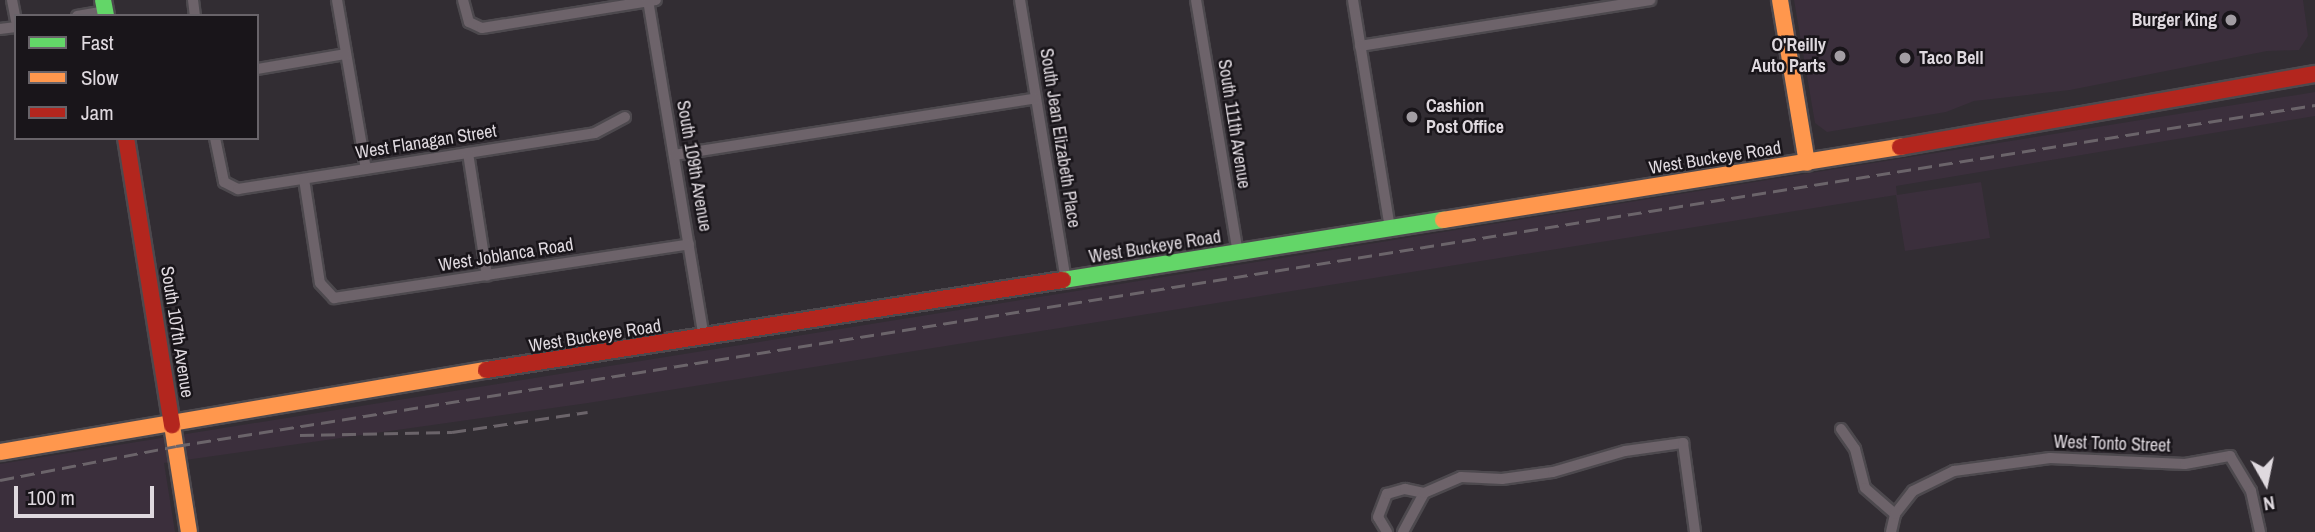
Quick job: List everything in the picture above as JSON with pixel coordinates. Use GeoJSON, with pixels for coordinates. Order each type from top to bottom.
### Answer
{"type":"FeatureCollection","features":[{"type":"Feature","properties":{"kind":"main road"},"geometry":{"type":"LineString","coordinates":[[1780,0],[1807,163]]}},
{"type":"Feature","properties":{"kind":"main road","name":"West Buckeye Road"},"geometry":{"type":"LineString","coordinates":[[0,452],[171,421],[1807,163],[2315,74]]}},
{"type":"Feature","properties":{"kind":"main road","name":"South 107th Avenue"},"geometry":{"type":"LineString","coordinates":[[126,140],[190,532]]}},
{"type":"Feature","properties":{"kind":"street"},"geometry":{"type":"LineString","coordinates":[[337,0],[366,169]]}},
{"type":"Feature","properties":{"kind":"street"},"geometry":{"type":"LineString","coordinates":[[463,0],[472,25],[487,27],[651,0]]}},
{"type":"Feature","properties":{"kind":"street","name":"South 109th Avenue"},"geometry":{"type":"LineString","coordinates":[[651,0],[704,338]]}},
{"type":"Feature","properties":{"kind":"street","name":"South Jean Elizabeth Place"},"geometry":{"type":"LineString","coordinates":[[1020,0],[1066,281]]}},
{"type":"Feature","properties":{"kind":"street","name":"South 111th Avenue"},"geometry":{"type":"LineString","coordinates":[[1196,0],[1238,253]]}},
{"type":"Feature","properties":{"kind":"street"},"geometry":{"type":"LineString","coordinates":[[1353,0],[1390,229]]}},
{"type":"Feature","properties":{"kind":"street"},"geometry":{"type":"LineString","coordinates":[[1360,46],[1650,0]]}},
{"type":"Feature","properties":{"kind":"street"},"geometry":{"type":"LineString","coordinates":[[85,14],[105,9]]}},
{"type":"Feature","properties":{"kind":"street"},"geometry":{"type":"LineString","coordinates":[[259,69],[346,54]]}},
{"type":"Feature","properties":{"kind":"street"},"geometry":{"type":"LineString","coordinates":[[674,155],[1036,98]]}},
{"type":"Feature","properties":{"kind":"street","name":"West Flanagan Street"},"geometry":{"type":"LineString","coordinates":[[216,140],[228,186],[244,189],[595,133],[625,117]]}},
{"type":"Feature","properties":{"kind":"street"},"geometry":{"type":"LineString","coordinates":[[468,153],[487,276]]}},
{"type":"Feature","properties":{"kind":"street","name":"West Joblanca Road"},"geometry":{"type":"LineString","coordinates":[[304,179],[320,283],[329,296],[345,299],[689,244]]}},
{"type":"Feature","properties":{"kind":"street"},"geometry":{"type":"LineString","coordinates":[[1841,429],[1855,449],[1865,488],[1895,514],[1891,532]]}},
{"type":"Feature","properties":{"kind":"street"},"geometry":{"type":"LineString","coordinates":[[1403,532],[1409,514],[1424,494],[1461,477],[1553,472],[1625,452],[1684,443],[1695,532]]}},
{"type":"Feature","properties":{"kind":"street","name":"West Tonto Street"},"geometry":{"type":"LineString","coordinates":[[1895,514],[1913,491],[1939,475],[2021,461],[2075,457],[2185,464],[2230,456],[2251,491],[2260,532]]}},
{"type":"Feature","properties":{"kind":"street"},"geometry":{"type":"LineString","coordinates":[[1387,532],[1378,517],[1382,501],[1397,489],[1424,494]]}},
{"type":"Feature","properties":{"kind":"shaded area"},"geometry":{"type":"Polygon","coordinates":[[[1794,0],[2303,0],[2308,36],[2299,50],[2267,51],[2070,90],[1974,101],[1946,112],[1827,132],[1815,123],[1794,0]]]}},
{"type":"Feature","properties":{"kind":"shaded area"},"geometry":{"type":"Polygon","coordinates":[[[2315,92],[2315,116],[1896,186],[1897,195],[1981,182],[1990,238],[1905,251],[1896,195],[588,403],[164,463],[175,532],[0,532],[0,464],[2315,92]]]}},
{"type":"Feature","properties":{"kind":"railway"},"geometry":{"type":"LineString","coordinates":[[0,480],[176,446],[2315,105]]}},
{"type":"Feature","properties":{"kind":"railway"},"geometry":{"type":"LineString","coordinates":[[300,435],[452,432],[588,412]]}},
{"type":"Feature","properties":{"kind":"traffic: fast"},"geometry":{"type":"LineString","coordinates":[[103,0],[106,14]]}},
{"type":"Feature","properties":{"kind":"traffic: fast"},"geometry":{"type":"LineString","coordinates":[[1063,280],[1443,220]]}},
{"type":"Feature","properties":{"kind":"traffic: slow"},"geometry":{"type":"LineString","coordinates":[[1780,0],[1807,163]]}},
{"type":"Feature","properties":{"kind":"traffic: slow"},"geometry":{"type":"LineString","coordinates":[[1443,220],[1900,147]]}},
{"type":"Feature","properties":{"kind":"traffic: slow"},"geometry":{"type":"LineString","coordinates":[[0,452],[486,370]]}},
{"type":"Feature","properties":{"kind":"traffic: slow"},"geometry":{"type":"LineString","coordinates":[[172,425],[189,532]]}},
{"type":"Feature","properties":{"kind":"traffic: jam"},"geometry":{"type":"LineString","coordinates":[[1900,147],[2315,74]]}},
{"type":"Feature","properties":{"kind":"traffic: jam"},"geometry":{"type":"LineString","coordinates":[[126,140],[172,425]]}},
{"type":"Feature","properties":{"kind":"traffic: jam"},"geometry":{"type":"LineString","coordinates":[[486,370],[1063,280]]}},
{"type":"Feature","properties":{"kind":"place","name":"Burger King"},"geometry":{"type":"Point","coordinates":[2231,20]}},
{"type":"Feature","properties":{"kind":"place","name":"O'Reilly Auto Parts"},"geometry":{"type":"Point","coordinates":[1840,56]}},
{"type":"Feature","properties":{"kind":"place","name":"Taco Bell"},"geometry":{"type":"Point","coordinates":[1905,58]}},
{"type":"Feature","properties":{"kind":"place","name":"Cashion Post Office"},"geometry":{"type":"Point","coordinates":[1412,117]}}]}
